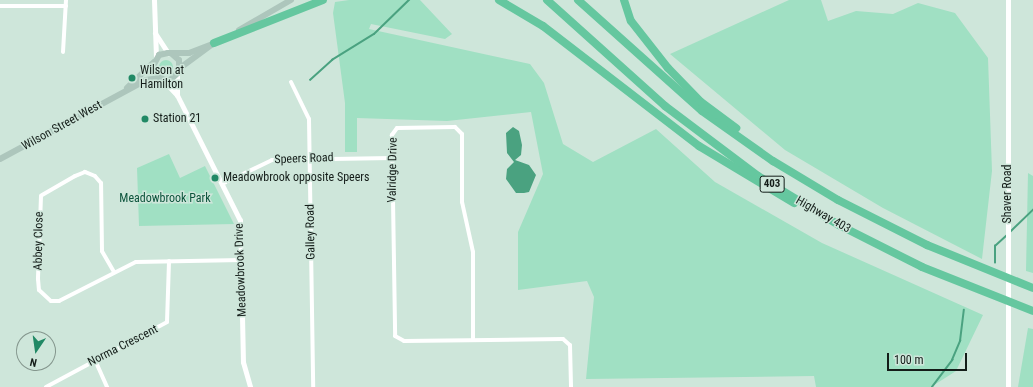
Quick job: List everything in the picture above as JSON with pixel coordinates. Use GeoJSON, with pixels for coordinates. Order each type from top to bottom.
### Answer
{"type":"FeatureCollection","features":[{"type":"Feature","properties":{"kind":"highway"},"geometry":{"type":"LineString","coordinates":[[214,43],[322,0]]}},
{"type":"Feature","properties":{"kind":"highway"},"geometry":{"type":"LineString","coordinates":[[499,0],[543,26],[698,146],[776,194],[839,225]]}},
{"type":"Feature","properties":{"kind":"highway","name":"Highway 403"},"geometry":{"type":"LineString","coordinates":[[547,0],[712,142],[839,225],[922,267],[1033,310]]}},
{"type":"Feature","properties":{"kind":"highway","name":"Highway 403"},"geometry":{"type":"LineString","coordinates":[[578,0],[702,111],[773,161],[838,200],[927,245],[1033,288]]}},
{"type":"Feature","properties":{"kind":"highway"},"geometry":{"type":"LineString","coordinates":[[624,0],[631,21],[644,41],[702,102],[838,200]]}},
{"type":"Feature","properties":{"kind":"main road"},"geometry":{"type":"LineString","coordinates":[[161,78],[154,71],[155,60],[170,54],[189,54],[214,43],[291,0]]}},
{"type":"Feature","properties":{"kind":"main road"},"geometry":{"type":"LineString","coordinates":[[170,54],[179,72],[214,43]]}},
{"type":"Feature","properties":{"kind":"main road","name":"Wilson Street West"},"geometry":{"type":"LineString","coordinates":[[123,92],[155,60]]}},
{"type":"Feature","properties":{"kind":"main road","name":"Wilson Street West"},"geometry":{"type":"LineString","coordinates":[[0,159],[123,92],[179,72]]}},
{"type":"Feature","properties":{"kind":"street"},"geometry":{"type":"LineString","coordinates":[[63,52],[66,0]]}},
{"type":"Feature","properties":{"kind":"street"},"geometry":{"type":"LineString","coordinates":[[154,0],[155,60]]}},
{"type":"Feature","properties":{"kind":"street","name":"Shaver Road"},"geometry":{"type":"LineString","coordinates":[[1008,0],[1008,387]]}},
{"type":"Feature","properties":{"kind":"street"},"geometry":{"type":"LineString","coordinates":[[0,6],[66,6]]}},
{"type":"Feature","properties":{"kind":"street"},"geometry":{"type":"LineString","coordinates":[[155,33],[170,54]]}},
{"type":"Feature","properties":{"kind":"street","name":"Meadowbrook Drive"},"geometry":{"type":"LineString","coordinates":[[177,95],[179,72]]}},
{"type":"Feature","properties":{"kind":"street","name":"Meadowbrook Drive"},"geometry":{"type":"LineString","coordinates":[[161,78],[177,95],[240,220],[243,362],[250,387]]}},
{"type":"Feature","properties":{"kind":"street","name":"Galley Road"},"geometry":{"type":"LineString","coordinates":[[291,82],[308,114],[313,387]]}},
{"type":"Feature","properties":{"kind":"street","name":"Valridge Drive"},"geometry":{"type":"LineString","coordinates":[[473,340],[473,252],[462,202],[460,131],[448,127],[397,128],[392,135],[395,336],[404,341],[566,340],[570,345],[570,387]]}},
{"type":"Feature","properties":{"kind":"street","name":"Speers Road"},"geometry":{"type":"LineString","coordinates":[[222,184],[269,160],[392,158]]}},
{"type":"Feature","properties":{"kind":"street","name":"Abbey Close"},"geometry":{"type":"LineString","coordinates":[[114,272],[102,251],[100,183],[95,176],[85,172],[75,176],[41,196],[38,279],[44,297],[59,300],[136,262],[242,260]]}},
{"type":"Feature","properties":{"kind":"street","name":"Norma Crescent"},"geometry":{"type":"LineString","coordinates":[[46,387],[167,322],[169,261]]}},
{"type":"Feature","properties":{"kind":"street"},"geometry":{"type":"LineString","coordinates":[[95,360],[107,387]]}},
{"type":"Feature","properties":{"kind":"green space"},"geometry":{"type":"Polygon","coordinates":[[[349,0],[420,0],[452,34],[445,39],[371,24],[369,29],[530,64],[544,83],[563,144],[593,162],[656,129],[715,182],[822,243],[983,315],[956,371],[931,387],[816,387],[814,376],[586,379],[594,297],[587,281],[518,290],[518,232],[543,174],[531,112],[447,121],[357,118],[357,152],[345,152],[345,103],[333,13],[335,2],[349,0]]]}},
{"type":"Feature","properties":{"kind":"green space"},"geometry":{"type":"Polygon","coordinates":[[[789,0],[821,0],[828,21],[856,11],[893,14],[918,3],[955,13],[988,58],[992,171],[982,259],[883,208],[785,150],[670,54],[789,0]]]}},
{"type":"Feature","properties":{"kind":"green space"},"geometry":{"type":"Polygon","coordinates":[[[163,60],[169,60],[173,64],[173,70],[169,74],[163,74],[159,70],[159,64],[163,60]]]}},
{"type":"Feature","properties":{"kind":"green space","name":"Meadowbrook Park"},"geometry":{"type":"Polygon","coordinates":[[[169,154],[180,178],[205,166],[234,224],[139,226],[137,168],[169,154]]]}},
{"type":"Feature","properties":{"kind":"green space"},"geometry":{"type":"Polygon","coordinates":[[[1028,173],[1033,176],[1033,273],[1026,271],[1028,173]]]}},
{"type":"Feature","properties":{"kind":"green space"},"geometry":{"type":"Polygon","coordinates":[[[1028,328],[1033,329],[1033,387],[1018,387],[1028,328]]]}},
{"type":"Feature","properties":{"kind":"shaded area"},"geometry":{"type":"Polygon","coordinates":[[[513,127],[519,131],[522,145],[521,155],[515,160],[529,165],[536,175],[529,192],[516,193],[506,179],[507,169],[514,162],[507,153],[506,133],[513,127]]]}},
{"type":"Feature","properties":{"kind":"waterway"},"geometry":{"type":"LineString","coordinates":[[310,80],[332,60],[374,34],[409,0]]}},
{"type":"Feature","properties":{"kind":"waterway"},"geometry":{"type":"LineString","coordinates":[[1010,232],[1033,210]]}},
{"type":"Feature","properties":{"kind":"waterway"},"geometry":{"type":"LineString","coordinates":[[995,263],[995,246],[1006,236]]}},
{"type":"Feature","properties":{"kind":"waterway"},"geometry":{"type":"LineString","coordinates":[[932,387],[952,360],[960,341],[964,310]]}},
{"type":"Feature","properties":{"kind":"place","name":"Wilson at Hamilton"},"geometry":{"type":"Point","coordinates":[132,78]}},
{"type":"Feature","properties":{"kind":"place","name":"Station 21"},"geometry":{"type":"Point","coordinates":[145,119]}},
{"type":"Feature","properties":{"kind":"place","name":"Meadowbrook opposite Speers"},"geometry":{"type":"Point","coordinates":[215,178]}}]}
